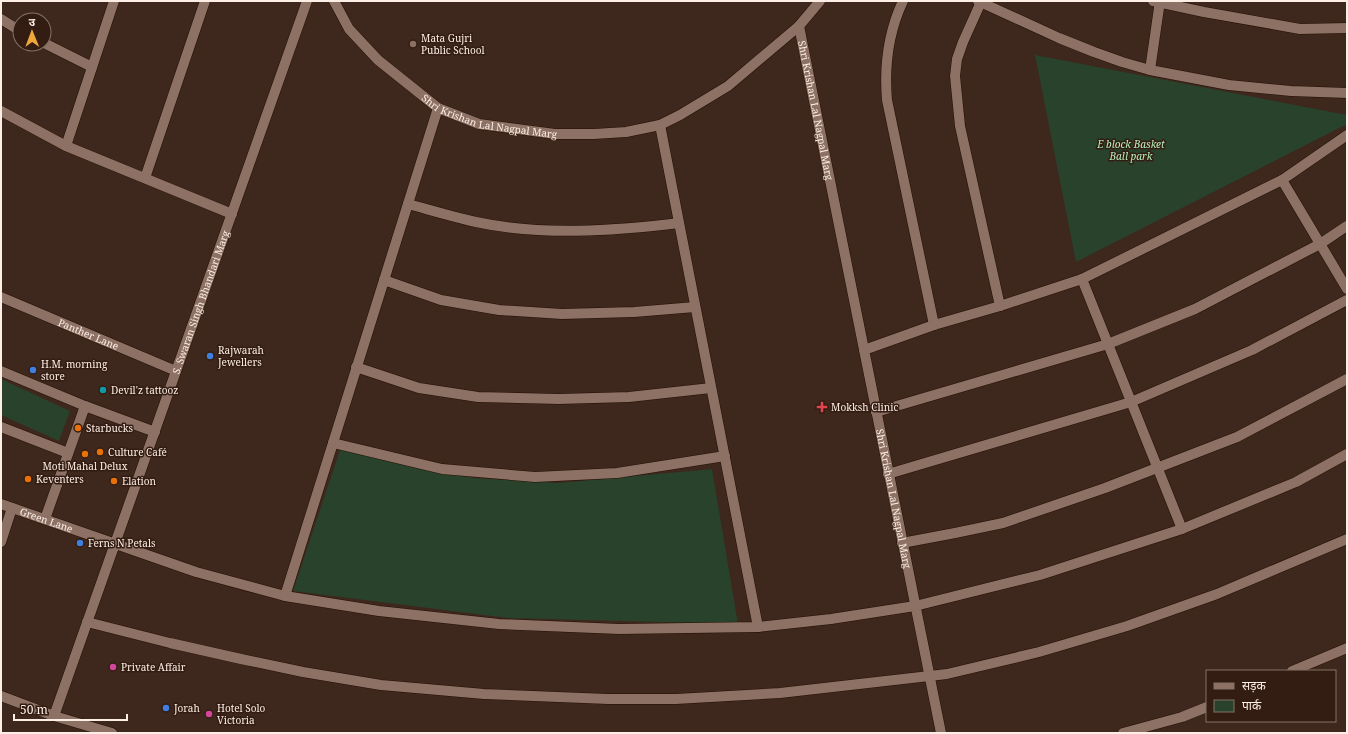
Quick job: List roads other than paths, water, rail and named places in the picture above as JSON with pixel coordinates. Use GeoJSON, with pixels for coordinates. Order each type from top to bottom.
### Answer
{"type":"FeatureCollection","features":[{"type":"Feature","properties":{"kind":"street"},"geometry":{"type":"LineString","coordinates":[[66,146],[114,1]]}},
{"type":"Feature","properties":{"kind":"street"},"geometry":{"type":"LineString","coordinates":[[145,178],[205,1]]}},
{"type":"Feature","properties":{"kind":"street","name":"S. Swaran Singh Bhandari Marg"},"geometry":{"type":"LineString","coordinates":[[54,716],[307,1]]}},
{"type":"Feature","properties":{"kind":"street","name":"Shri Krishan Lal Nagpal Marg"},"geometry":{"type":"LineString","coordinates":[[334,1],[349,29],[378,60],[438,108],[479,124],[555,134],[626,132],[660,125],[680,115],[728,86],[799,26],[928,675],[941,733]]}},
{"type":"Feature","properties":{"kind":"street"},"geometry":{"type":"LineString","coordinates":[[799,26],[820,1]]}},
{"type":"Feature","properties":{"kind":"street"},"geometry":{"type":"LineString","coordinates":[[903,1],[895,17],[890,37],[885,78],[887,100],[934,325]]}},
{"type":"Feature","properties":{"kind":"street"},"geometry":{"type":"LineString","coordinates":[[1000,306],[960,126],[955,76],[957,59],[979,2],[1094,52],[1150,70],[1229,85],[1291,92],[1347,93]]}},
{"type":"Feature","properties":{"kind":"street"},"geometry":{"type":"LineString","coordinates":[[1150,70],[1158,2],[1300,29],[1347,28]]}},
{"type":"Feature","properties":{"kind":"street"},"geometry":{"type":"LineString","coordinates":[[1,19],[12,26]]}},
{"type":"Feature","properties":{"kind":"street"},"geometry":{"type":"LineString","coordinates":[[52,47],[92,67]]}},
{"type":"Feature","properties":{"kind":"street"},"geometry":{"type":"LineString","coordinates":[[284,596],[438,108]]}},
{"type":"Feature","properties":{"kind":"street"},"geometry":{"type":"LineString","coordinates":[[1,111],[66,146],[232,214]]}},
{"type":"Feature","properties":{"kind":"street"},"geometry":{"type":"LineString","coordinates":[[660,125],[758,627]]}},
{"type":"Feature","properties":{"kind":"street"},"geometry":{"type":"LineString","coordinates":[[864,350],[934,325],[1082,280],[1282,180],[1347,135]]}},
{"type":"Feature","properties":{"kind":"street"},"geometry":{"type":"LineString","coordinates":[[1282,180],[1347,289]]}},
{"type":"Feature","properties":{"kind":"street"},"geometry":{"type":"LineString","coordinates":[[408,204],[476,222],[522,228],[572,231],[617,230],[679,223]]}},
{"type":"Feature","properties":{"kind":"street"},"geometry":{"type":"LineString","coordinates":[[876,412],[1108,344],[1195,309],[1320,244],[1347,226]]}},
{"type":"Feature","properties":{"kind":"street"},"geometry":{"type":"LineString","coordinates":[[384,280],[441,300],[499,310],[562,314],[634,312],[696,307]]}},
{"type":"Feature","properties":{"kind":"street"},"geometry":{"type":"LineString","coordinates":[[1082,280],[1182,529]]}},
{"type":"Feature","properties":{"kind":"street","name":"Panther Lane"},"geometry":{"type":"LineString","coordinates":[[1,297],[176,372]]}},
{"type":"Feature","properties":{"kind":"street"},"geometry":{"type":"LineString","coordinates":[[888,474],[1131,402],[1252,350],[1347,300]]}},
{"type":"Feature","properties":{"kind":"street"},"geometry":{"type":"LineString","coordinates":[[356,367],[419,388],[478,397],[629,397],[711,388]]}},
{"type":"Feature","properties":{"kind":"street"},"geometry":{"type":"LineString","coordinates":[[1,371],[85,406],[155,432]]}},
{"type":"Feature","properties":{"kind":"street"},"geometry":{"type":"LineString","coordinates":[[902,543],[955,534],[1002,523],[1105,488],[1237,437],[1347,379]]}},
{"type":"Feature","properties":{"kind":"street"},"geometry":{"type":"LineString","coordinates":[[45,519],[85,406]]}},
{"type":"Feature","properties":{"kind":"street"},"geometry":{"type":"LineString","coordinates":[[1,427],[68,453]]}},
{"type":"Feature","properties":{"kind":"street"},"geometry":{"type":"LineString","coordinates":[[333,443],[442,469],[535,477],[617,473],[724,456]]}},
{"type":"Feature","properties":{"kind":"street","name":"Green Lane"},"geometry":{"type":"LineString","coordinates":[[1,504],[196,572],[284,596],[379,612],[498,624],[619,629],[758,627],[831,619],[915,606],[1040,576],[1182,529],[1296,482],[1347,454]]}},
{"type":"Feature","properties":{"kind":"street"},"geometry":{"type":"LineString","coordinates":[[1,542],[12,508]]}},
{"type":"Feature","properties":{"kind":"street"},"geometry":{"type":"LineString","coordinates":[[87,622],[170,643],[303,672],[381,685],[484,694],[608,699],[676,699],[780,693],[947,674],[1039,652],[1127,626],[1217,594],[1347,539]]}},
{"type":"Feature","properties":{"kind":"street"},"geometry":{"type":"LineString","coordinates":[[1294,670],[1347,648]]}},
{"type":"Feature","properties":{"kind":"street"},"geometry":{"type":"LineString","coordinates":[[1,696],[54,716],[112,733]]}},
{"type":"Feature","properties":{"kind":"street"},"geometry":{"type":"LineString","coordinates":[[1123,733],[1182,717],[1206,707]]}},
{"type":"Feature","properties":{"kind":"place","name":"Mata Gujri Public School"},"geometry":{"type":"Point","coordinates":[413,44]}},
{"type":"Feature","properties":{"kind":"place","name":"Rajwarah Jewellers"},"geometry":{"type":"Point","coordinates":[210,356]}},
{"type":"Feature","properties":{"kind":"place","name":"H.M. morning store"},"geometry":{"type":"Point","coordinates":[33,370]}},
{"type":"Feature","properties":{"kind":"place","name":"Devil'z tattooz"},"geometry":{"type":"Point","coordinates":[103,390]}},
{"type":"Feature","properties":{"kind":"place","name":"Mokksh Clinic"},"geometry":{"type":"Point","coordinates":[822,407]}},
{"type":"Feature","properties":{"kind":"place","name":"Starbucks"},"geometry":{"type":"Point","coordinates":[78,428]}},
{"type":"Feature","properties":{"kind":"place","name":"Culture Café"},"geometry":{"type":"Point","coordinates":[100,452]}},
{"type":"Feature","properties":{"kind":"place","name":"Moti Mahal Delux"},"geometry":{"type":"Point","coordinates":[85,454]}},
{"type":"Feature","properties":{"kind":"place","name":"Keventers"},"geometry":{"type":"Point","coordinates":[28,479]}},
{"type":"Feature","properties":{"kind":"place","name":"Elation"},"geometry":{"type":"Point","coordinates":[114,481]}},
{"type":"Feature","properties":{"kind":"place","name":"Ferns N Petals"},"geometry":{"type":"Point","coordinates":[80,543]}},
{"type":"Feature","properties":{"kind":"place","name":"Private Affair"},"geometry":{"type":"Point","coordinates":[113,667]}},
{"type":"Feature","properties":{"kind":"place","name":"Jorah"},"geometry":{"type":"Point","coordinates":[166,708]}},
{"type":"Feature","properties":{"kind":"place","name":"Hotel Solo Victoria"},"geometry":{"type":"Point","coordinates":[209,714]}},
{"type":"Feature","properties":{"kind":"park label","name":"E block Basket Ball park"},"geometry":{"type":"Point","coordinates":[1131,150]}}]}
